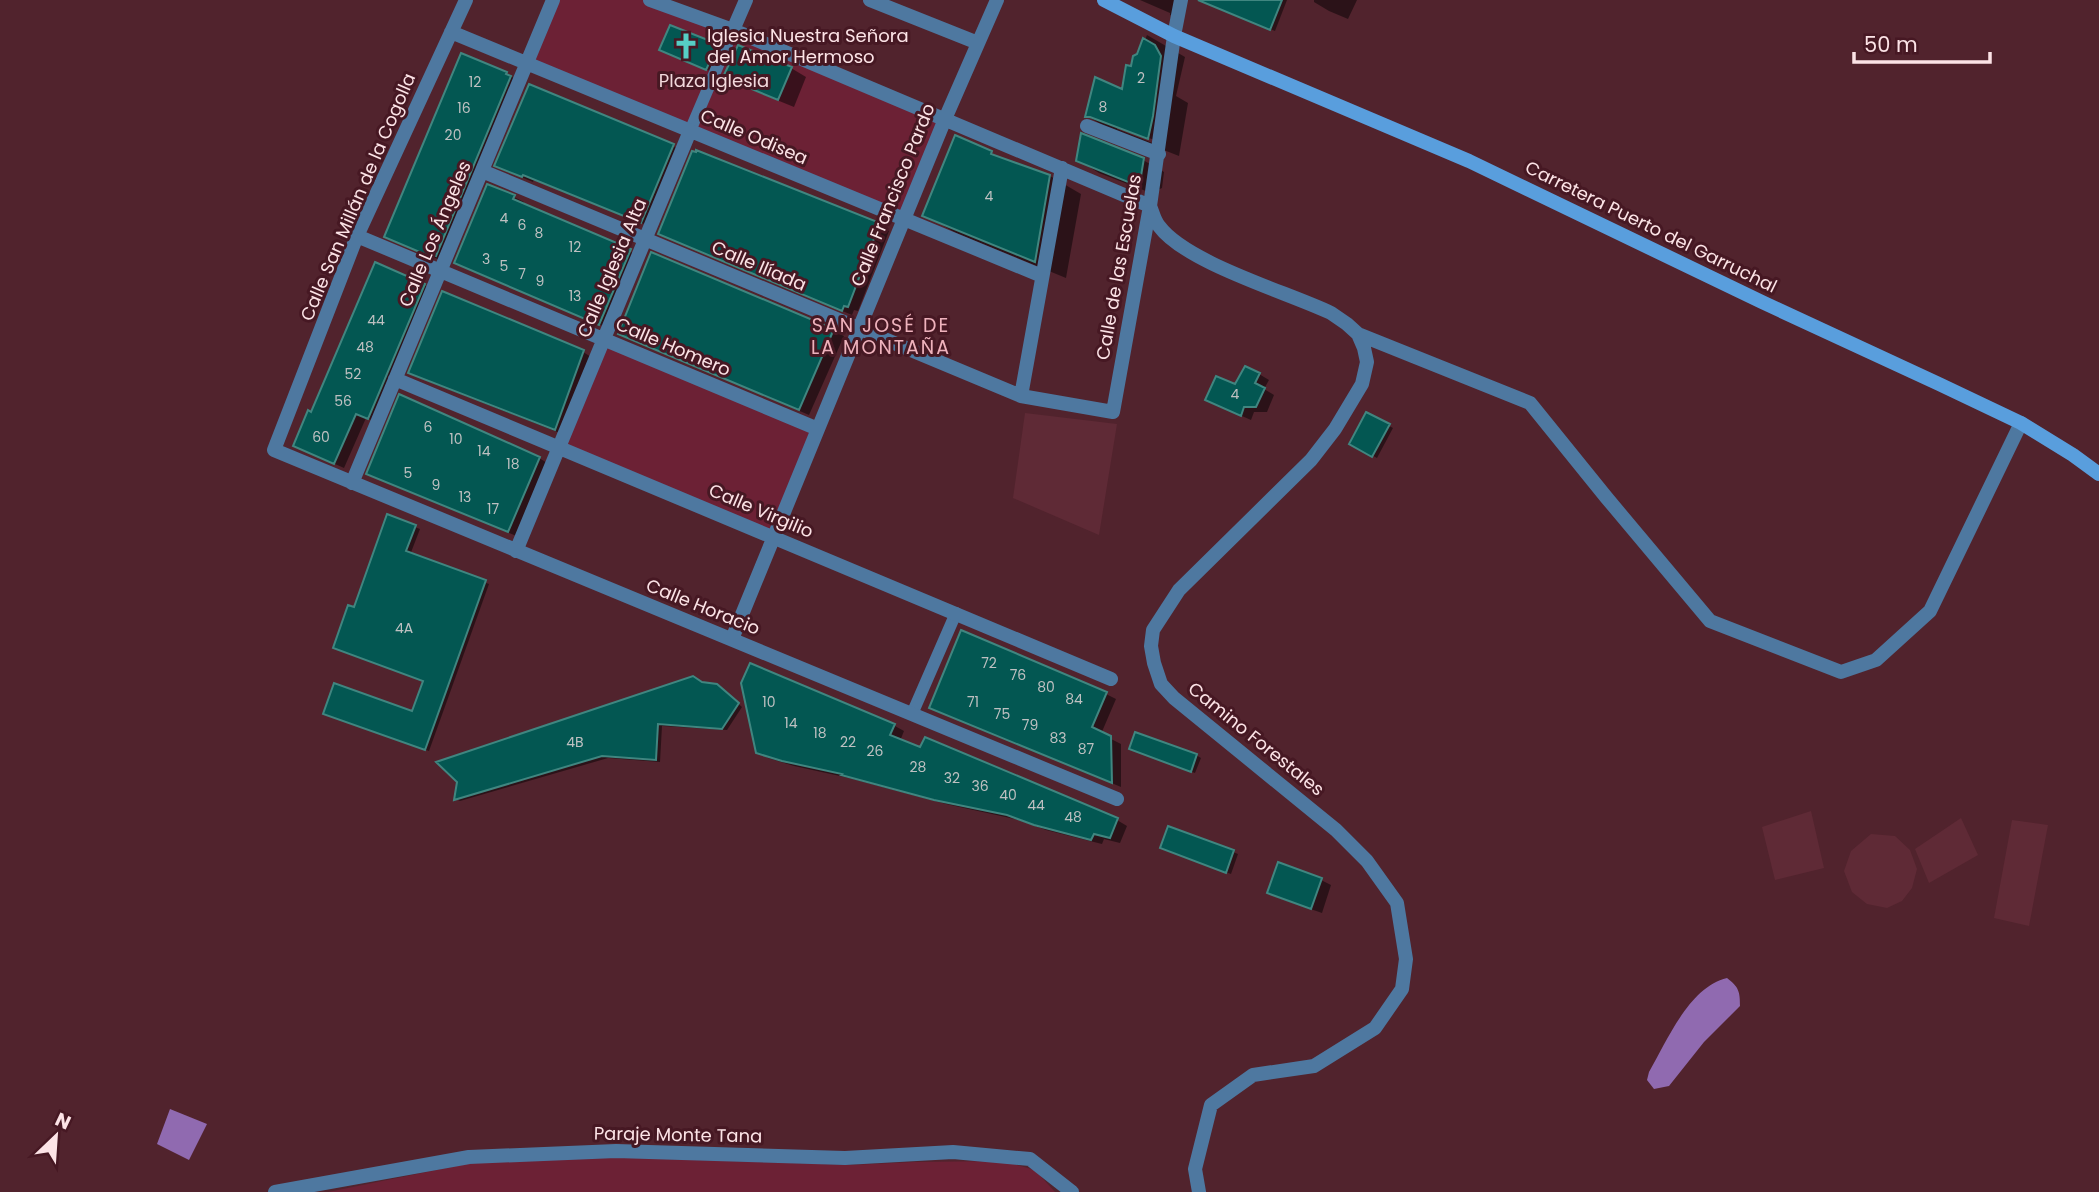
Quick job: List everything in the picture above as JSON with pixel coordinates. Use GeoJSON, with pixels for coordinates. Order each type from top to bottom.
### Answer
{"type":"FeatureCollection","features":[{"type":"Feature","properties":{"kind":"main road","name":"Carretera Puerto del Garruchal"},"geometry":{"type":"LineString","coordinates":[[1104,0],[1174,36],[1469,161],[2021,424],[2099,474]]}},
{"type":"Feature","properties":{"kind":"street","name":"Calle San Millán de la Cogolla"},"geometry":{"type":"LineString","coordinates":[[274,450],[357,236],[466,0]]}},
{"type":"Feature","properties":{"kind":"street","name":"Calle Los Ángeles"},"geometry":{"type":"LineString","coordinates":[[352,483],[553,0]]}},
{"type":"Feature","properties":{"kind":"street"},"geometry":{"type":"LineString","coordinates":[[650,0],[733,30],[1150,206],[1159,226],[1177,242],[1219,266],[1331,313],[1358,334],[1531,403],[1710,621],[1841,672],[1876,660],[1930,611],[2021,424]]}},
{"type":"Feature","properties":{"kind":"street","name":"Calle Iglesia Alta"},"geometry":{"type":"LineString","coordinates":[[516,551],[746,0]]}},
{"type":"Feature","properties":{"kind":"street"},"geometry":{"type":"LineString","coordinates":[[870,0],[978,43]]}},
{"type":"Feature","properties":{"kind":"street","name":"Calle Francisco Pardo"},"geometry":{"type":"LineString","coordinates":[[732,639],[997,0]]}},
{"type":"Feature","properties":{"kind":"street","name":"Calle de las Escuelas"},"geometry":{"type":"LineString","coordinates":[[1021,396],[1113,412],[1159,154],[1181,0]]}},
{"type":"Feature","properties":{"kind":"street","name":"Calle Odisea"},"geometry":{"type":"LineString","coordinates":[[451,32],[1042,276]]}},
{"type":"Feature","properties":{"kind":"street"},"geometry":{"type":"LineString","coordinates":[[1087,126],[1159,154]]}},
{"type":"Feature","properties":{"kind":"street"},"geometry":{"type":"LineString","coordinates":[[1021,396],[1062,168]]}},
{"type":"Feature","properties":{"kind":"street","name":"Calle Ilíada"},"geometry":{"type":"LineString","coordinates":[[482,171],[1021,396]]}},
{"type":"Feature","properties":{"kind":"street","name":"Calle Homero"},"geometry":{"type":"LineString","coordinates":[[357,236],[818,429]]}},
{"type":"Feature","properties":{"kind":"street","name":"Camino Forestales"},"geometry":{"type":"LineString","coordinates":[[1199,1192],[1195,1169],[1211,1105],[1252,1075],[1314,1066],[1375,1028],[1402,989],[1406,959],[1397,903],[1367,861],[1336,830],[1174,698],[1161,684],[1151,646],[1153,630],[1179,590],[1311,460],[1335,429],[1362,384],[1367,362],[1358,334]]}},
{"type":"Feature","properties":{"kind":"street","name":"Calle Virgilio"},"geometry":{"type":"LineString","coordinates":[[395,379],[1111,678]]}},
{"type":"Feature","properties":{"kind":"street","name":"Calle Horacio"},"geometry":{"type":"LineString","coordinates":[[274,450],[1117,799]]}},
{"type":"Feature","properties":{"kind":"street"},"geometry":{"type":"LineString","coordinates":[[912,714],[956,613]]}},
{"type":"Feature","properties":{"kind":"street","name":"Paraje Monte Tana"},"geometry":{"type":"LineString","coordinates":[[275,1192],[469,1157],[616,1151],[845,1158],[953,1152],[1030,1159],[1072,1192]]}},
{"type":"Feature","properties":{"kind":"shaded area"},"geometry":{"type":"Polygon","coordinates":[[[1025,413],[1117,424],[1099,535],[1013,498],[1025,413]]]}},
{"type":"Feature","properties":{"kind":"shaded area"},"geometry":{"type":"Polygon","coordinates":[[[1811,811],[1824,868],[1775,880],[1762,827],[1811,811]]]}},
{"type":"Feature","properties":{"kind":"shaded area"},"geometry":{"type":"Polygon","coordinates":[[[1961,818],[1978,855],[1929,883],[1915,849],[1961,818]]]}},
{"type":"Feature","properties":{"kind":"shaded area"},"geometry":{"type":"Polygon","coordinates":[[[2012,820],[2048,825],[2029,926],[1994,918],[2012,820]]]}},
{"type":"Feature","properties":{"kind":"shaded area"},"geometry":{"type":"Polygon","coordinates":[[[1871,834],[1895,836],[1910,850],[1917,869],[1912,888],[1902,901],[1887,908],[1867,904],[1852,892],[1844,871],[1851,851],[1871,834]]]}},
{"type":"Feature","properties":{"kind":"shaded area"},"geometry":{"type":"Polygon","coordinates":[[[1727,978],[1738,990],[1740,1006],[1704,1042],[1669,1086],[1654,1089],[1647,1080],[1649,1072],[1680,1017],[1701,992],[1713,983],[1727,978]]]}},
{"type":"Feature","properties":{"kind":"shaded area"},"geometry":{"type":"Polygon","coordinates":[[[170,1109],[207,1124],[189,1160],[157,1144],[170,1109]]]}},
{"type":"Feature","properties":{"kind":"green space","name":"Plaza Iglesia"},"geometry":{"type":"Polygon","coordinates":[[[553,0],[650,0],[945,119],[904,220],[526,63],[553,0]]]}},
{"type":"Feature","properties":{"kind":"green space"},"geometry":{"type":"Polygon","coordinates":[[[604,339],[818,429],[774,537],[559,448],[604,339]]]}},
{"type":"Feature","properties":{"kind":"green space"},"geometry":{"type":"Polygon","coordinates":[[[579,1156],[850,1165],[1003,1161],[1035,1170],[1055,1192],[328,1192],[466,1164],[579,1156]]]}},
{"type":"Feature","properties":{"kind":"building"},"geometry":{"type":"Polygon","coordinates":[[[1198,0],[1282,0],[1270,30],[1198,0]]]}},
{"type":"Feature","properties":{"kind":"building","name":"Iglesia Nuestra Señora del Amor Hermoso"},"geometry":{"type":"Polygon","coordinates":[[[670,25],[718,44],[706,70],[659,50],[670,25]]]}},
{"type":"Feature","properties":{"kind":"building"},"geometry":{"type":"Polygon","coordinates":[[[1143,38],[1155,45],[1161,56],[1148,139],[1085,117],[1095,77],[1122,89],[1126,65],[1131,66],[1133,56],[1137,54],[1143,38]]]}},
{"type":"Feature","properties":{"kind":"building"},"geometry":{"type":"Polygon","coordinates":[[[738,45],[792,67],[778,100],[723,77],[738,45]]]}},
{"type":"Feature","properties":{"kind":"building"},"geometry":{"type":"Polygon","coordinates":[[[461,53],[511,76],[436,256],[429,256],[384,237],[461,53]]]}},
{"type":"Feature","properties":{"kind":"building"},"geometry":{"type":"Polygon","coordinates":[[[529,84],[674,144],[641,223],[494,166],[529,84]]]}},
{"type":"Feature","properties":{"kind":"building"},"geometry":{"type":"Polygon","coordinates":[[[1081,133],[1144,158],[1141,176],[1128,182],[1076,161],[1081,133]]]}},
{"type":"Feature","properties":{"kind":"building"},"geometry":{"type":"Polygon","coordinates":[[[955,135],[992,151],[991,154],[1050,175],[1035,262],[922,216],[955,135]]]}},
{"type":"Feature","properties":{"kind":"building"},"geometry":{"type":"Polygon","coordinates":[[[696,150],[880,223],[848,307],[844,306],[842,311],[658,234],[692,151],[696,150]]]}},
{"type":"Feature","properties":{"kind":"building"},"geometry":{"type":"Polygon","coordinates":[[[487,184],[515,195],[513,199],[631,249],[599,325],[454,263],[487,184]]]}},
{"type":"Feature","properties":{"kind":"building"},"geometry":{"type":"Polygon","coordinates":[[[651,252],[834,329],[799,410],[618,334],[651,252]]]}},
{"type":"Feature","properties":{"kind":"building"},"geometry":{"type":"Polygon","coordinates":[[[375,262],[425,284],[368,419],[356,414],[334,464],[293,446],[308,410],[311,412],[375,262]]]}},
{"type":"Feature","properties":{"kind":"building"},"geometry":{"type":"Polygon","coordinates":[[[442,291],[584,350],[555,430],[408,373],[442,291]]]}},
{"type":"Feature","properties":{"kind":"building"},"geometry":{"type":"Polygon","coordinates":[[[1245,366],[1260,373],[1255,383],[1265,388],[1256,407],[1244,407],[1241,416],[1205,400],[1216,376],[1235,384],[1245,366]]]}},
{"type":"Feature","properties":{"kind":"building"},"geometry":{"type":"Polygon","coordinates":[[[399,394],[540,457],[508,532],[366,474],[399,394]]]}},
{"type":"Feature","properties":{"kind":"building"},"geometry":{"type":"Polygon","coordinates":[[[1366,412],[1390,424],[1372,457],[1349,444],[1366,412]]]}},
{"type":"Feature","properties":{"kind":"building"},"geometry":{"type":"Polygon","coordinates":[[[387,514],[416,525],[406,551],[486,580],[425,750],[323,714],[334,683],[412,711],[423,681],[333,648],[348,605],[354,607],[387,514]]]}},
{"type":"Feature","properties":{"kind":"building"},"geometry":{"type":"Polygon","coordinates":[[[961,630],[1107,692],[1092,727],[1111,736],[1112,783],[929,708],[961,630]]]}},
{"type":"Feature","properties":{"kind":"building"},"geometry":{"type":"Polygon","coordinates":[[[750,663],[895,724],[890,735],[920,747],[925,737],[1118,818],[1110,838],[1094,834],[1091,840],[1007,815],[934,800],[756,753],[741,683],[750,663]]]}},
{"type":"Feature","properties":{"kind":"building"},"geometry":{"type":"Polygon","coordinates":[[[693,676],[702,682],[717,684],[739,703],[722,729],[658,724],[656,760],[602,756],[454,800],[457,782],[436,762],[693,676]]]}},
{"type":"Feature","properties":{"kind":"building"},"geometry":{"type":"Polygon","coordinates":[[[1135,732],[1197,754],[1191,772],[1129,749],[1135,732]]]}},
{"type":"Feature","properties":{"kind":"building"},"geometry":{"type":"Polygon","coordinates":[[[1168,826],[1234,850],[1226,873],[1160,848],[1168,826]]]}},
{"type":"Feature","properties":{"kind":"building"},"geometry":{"type":"Polygon","coordinates":[[[1278,862],[1322,878],[1311,909],[1267,893],[1278,862]]]}},
{"type":"Feature","properties":{"kind":"place","name":"Iglesia Nuestra Señora del Amor Hermoso"},"geometry":{"type":"Point","coordinates":[686,46]}},
{"type":"Feature","properties":{"kind":"district","name":"SAN JOSÉ DE LA MONTAÑA"},"geometry":{"type":"Point","coordinates":[881,336]}}]}
